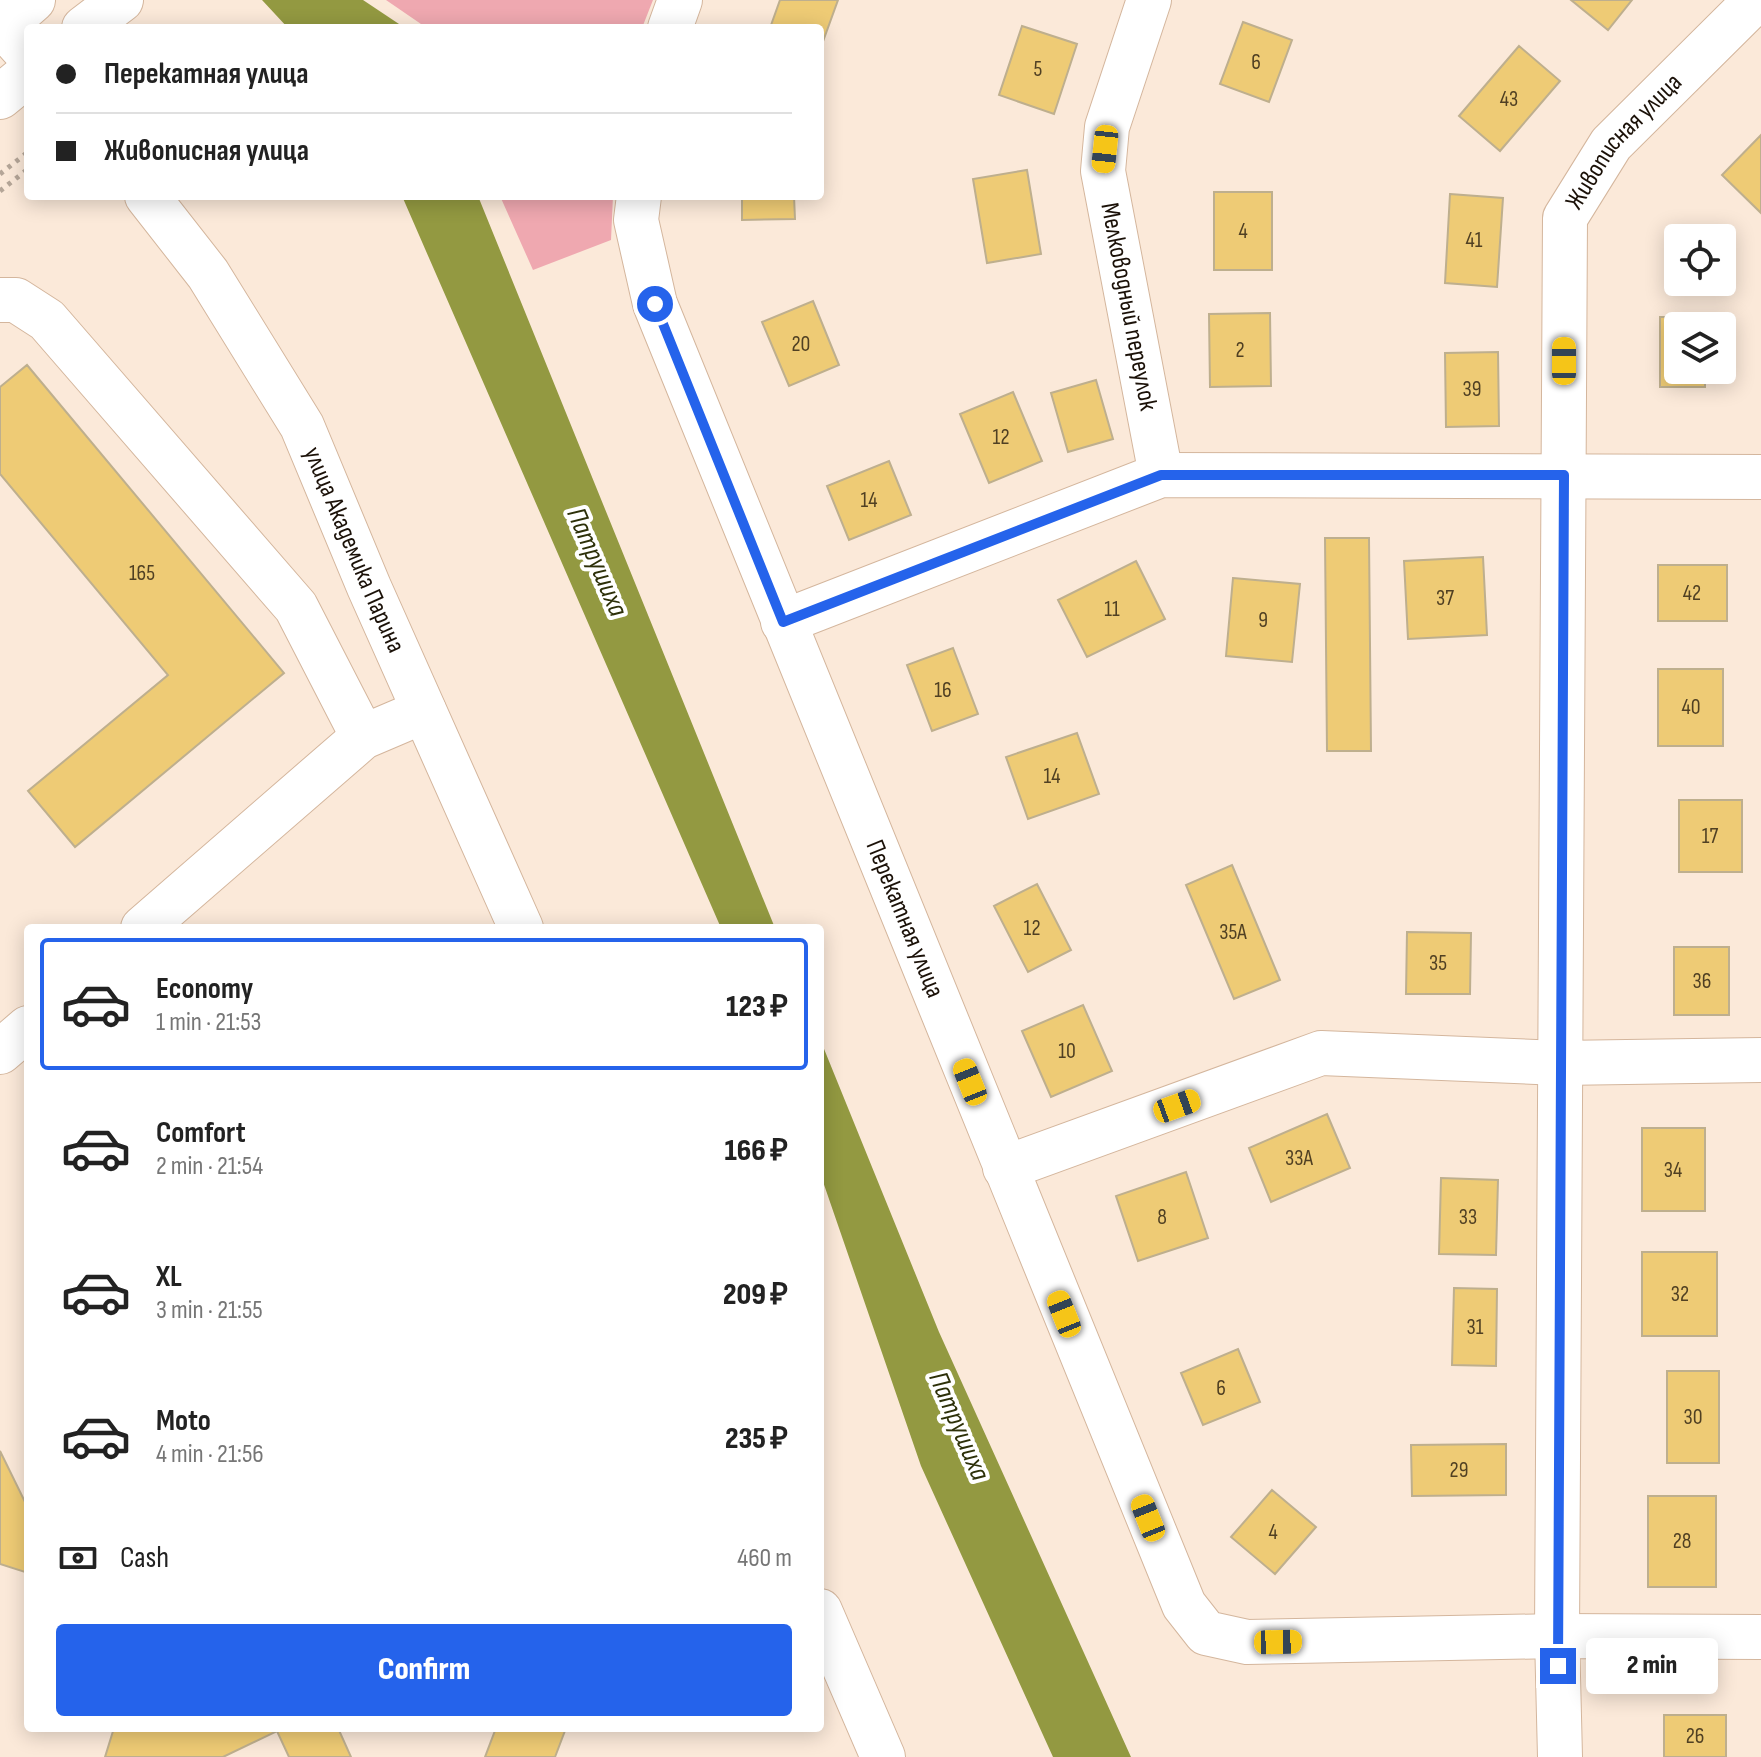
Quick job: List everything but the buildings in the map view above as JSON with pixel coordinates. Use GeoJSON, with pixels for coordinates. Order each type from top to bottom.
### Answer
{"type":"FeatureCollection","features":[{"type":"Feature","properties":{"kind":"street"},"geometry":{"type":"LineString","coordinates":[[671,24],[680,0]]}},
{"type":"Feature","properties":{"kind":"street","name":"Мелководный переулок"},"geometry":{"type":"LineString","coordinates":[[1149,0],[1107,127],[1103,171],[1161,475]]}},
{"type":"Feature","properties":{"kind":"street","name":"Живописная улица"},"geometry":{"type":"LineString","coordinates":[[1560,1757],[1557,1636],[1565,218],[1611,144],[1756,0]]}},
{"type":"Feature","properties":{"kind":"street"},"geometry":{"type":"LineString","coordinates":[[0,97],[24,77]]}},
{"type":"Feature","properties":{"kind":"street","name":"улица Академика Парина"},"geometry":{"type":"LineString","coordinates":[[150,200],[208,274],[302,426],[519,924]]}},
{"type":"Feature","properties":{"kind":"street","name":"Перекатная улица"},"geometry":{"type":"LineString","coordinates":[[638,200],[636,220],[655,304],[1184,1605],[1206,1633],[1247,1642],[1557,1636]]}},
{"type":"Feature","properties":{"kind":"street"},"geometry":{"type":"LineString","coordinates":[[0,300],[16,300],[47,320],[296,607],[363,737]]}},
{"type":"Feature","properties":{"kind":"street"},"geometry":{"type":"LineString","coordinates":[[783,622],[1161,475],[1761,477]]}},
{"type":"Feature","properties":{"kind":"street"},"geometry":{"type":"LineString","coordinates":[[148,924],[363,737],[424,711]]}},
{"type":"Feature","properties":{"kind":"street"},"geometry":{"type":"LineString","coordinates":[[0,1052],[24,1031]]}},
{"type":"Feature","properties":{"kind":"street"},"geometry":{"type":"LineString","coordinates":[[1005,1168],[1321,1053],[1560,1063],[1761,1060]]}},
{"type":"Feature","properties":{"kind":"street"},"geometry":{"type":"LineString","coordinates":[[824,1620],[883,1757]]}},
{"type":"Feature","properties":{"kind":"street"},"geometry":{"type":"LineString","coordinates":[[1557,1636],[1761,1637]]}},
{"type":"Feature","properties":{"kind":"path"},"geometry":{"type":"LineString","coordinates":[[0,174],[24,155]]}},
{"type":"Feature","properties":{"kind":"path"},"geometry":{"type":"LineString","coordinates":[[0,191],[24,172]]}},
{"type":"Feature","properties":{"kind":"shaded area"},"geometry":{"type":"Polygon","coordinates":[[[386,0],[653,0],[644,24],[421,24],[386,0]]]}},
{"type":"Feature","properties":{"kind":"shaded area"},"geometry":{"type":"Polygon","coordinates":[[[502,200],[613,200],[611,240],[533,270],[502,200]]]}},
{"type":"Feature","properties":{"kind":"water"},"geometry":{"type":"Polygon","coordinates":[[[262,0],[363,0],[399,24],[284,24],[262,0]]]}},
{"type":"Feature","properties":{"kind":"water","name":"Патрушиха"},"geometry":{"type":"Polygon","coordinates":[[[404,200],[480,200],[773,924],[719,924],[404,200]]]}},
{"type":"Feature","properties":{"kind":"water","name":"Патрушиха"},"geometry":{"type":"Polygon","coordinates":[[[824,1049],[939,1332],[1131,1757],[1053,1757],[921,1466],[824,1185],[824,1049]]]}},
{"type":"Feature","properties":{"kind":"route"},"geometry":{"type":"LineString","coordinates":[[655,304],[783,622],[1161,475],[1564,475],[1558,1666]]}}]}
